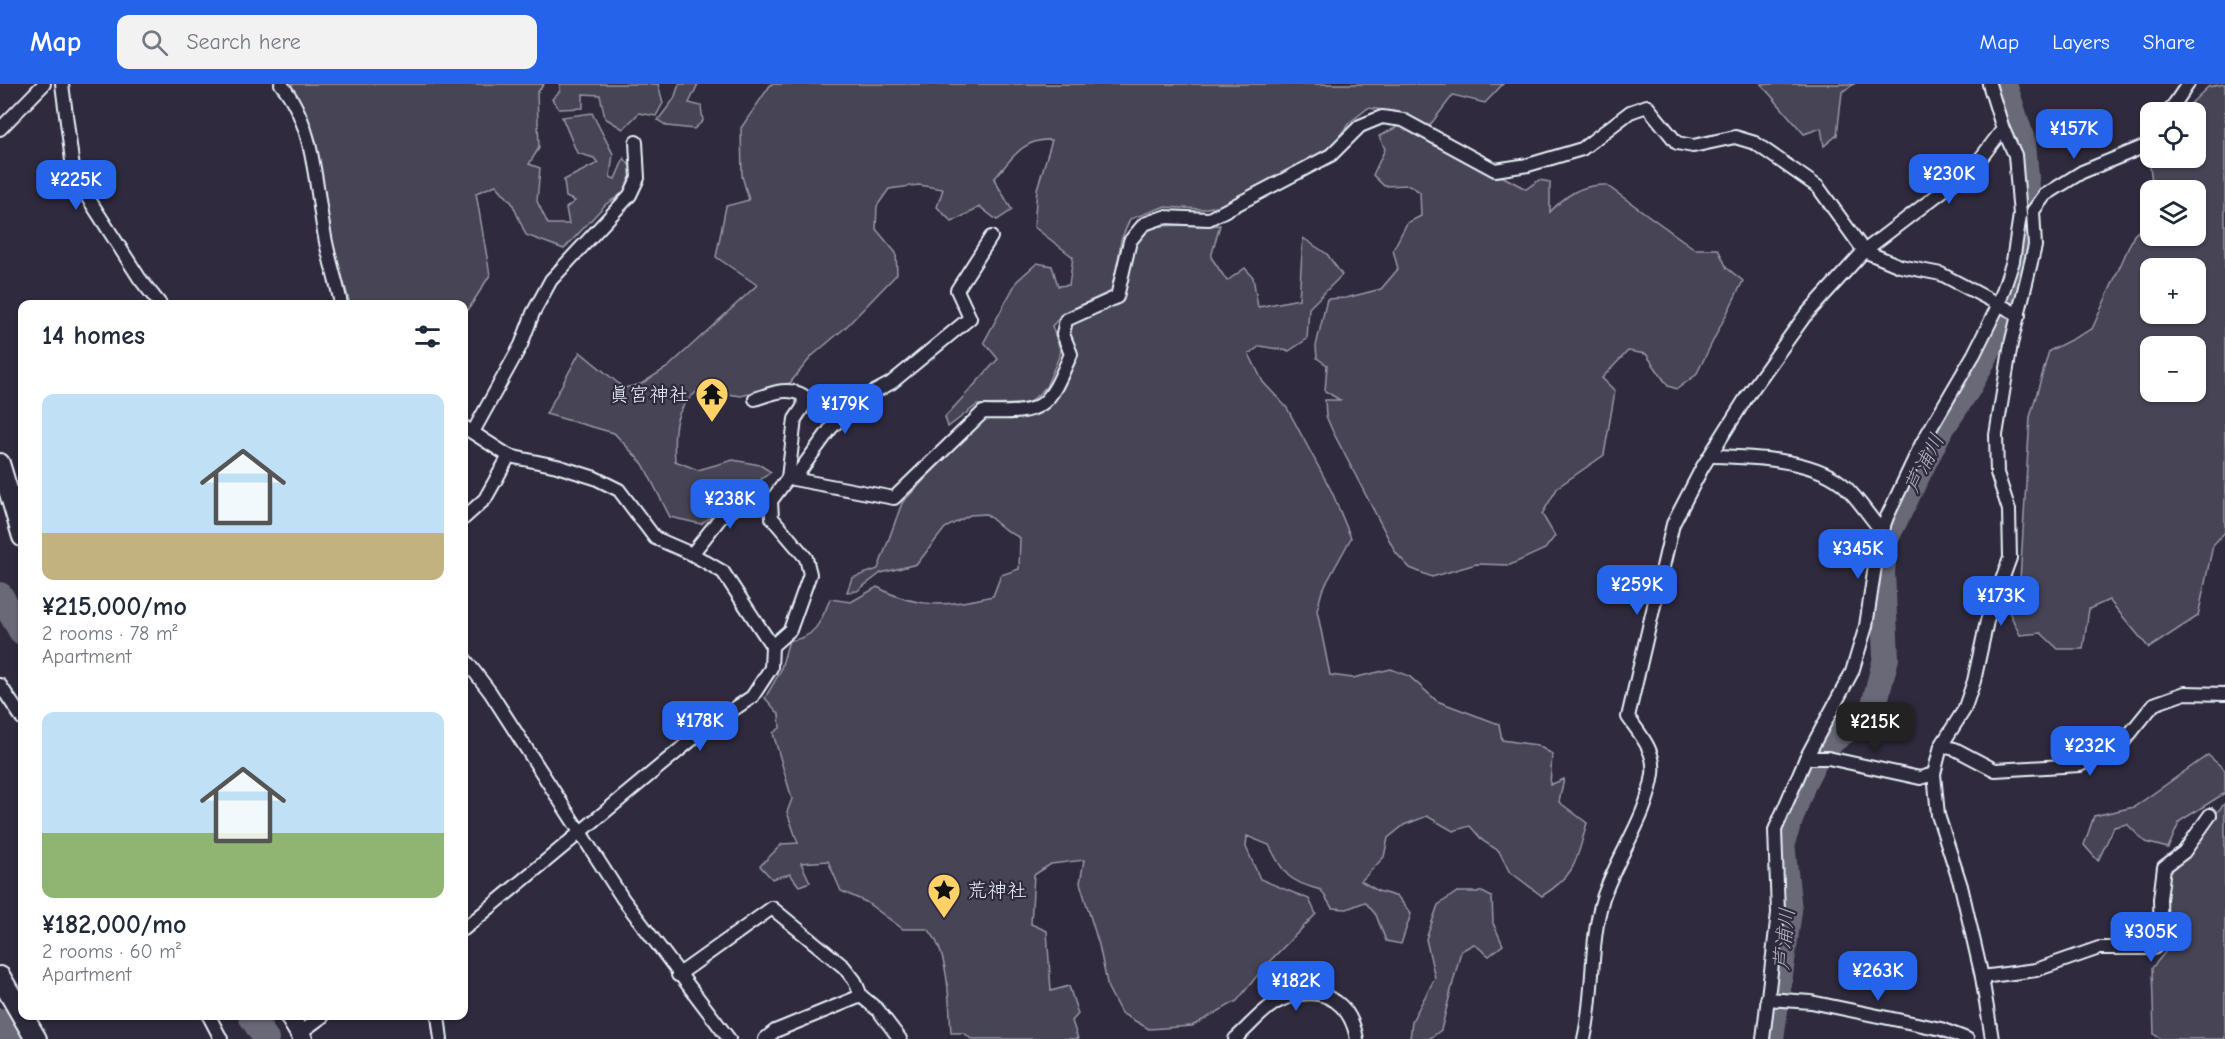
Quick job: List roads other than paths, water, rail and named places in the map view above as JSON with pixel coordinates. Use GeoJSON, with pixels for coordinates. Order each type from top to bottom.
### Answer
{"type":"FeatureCollection","features":[{"type":"Feature","properties":{"kind":"main road"},"geometry":{"type":"LineString","coordinates":[[0,977],[18,1008]]}},
{"type":"Feature","properties":{"kind":"main road"},"geometry":{"type":"LineString","coordinates":[[25,1020],[36,1039]]}},
{"type":"Feature","properties":{"kind":"street"},"geometry":{"type":"LineString","coordinates":[[0,129],[44,84]]}},
{"type":"Feature","properties":{"kind":"street"},"geometry":{"type":"LineString","coordinates":[[62,84],[74,176],[140,279],[157,300]]}},
{"type":"Feature","properties":{"kind":"street"},"geometry":{"type":"LineString","coordinates":[[281,84],[295,100],[308,141],[325,239],[340,300]]}},
{"type":"Feature","properties":{"kind":"street"},"geometry":{"type":"LineString","coordinates":[[1989,84],[2003,129],[2015,155],[2035,246],[2011,344],[1996,435],[1997,473],[2009,510],[2010,558],[1987,621],[1974,681],[1964,710],[1941,746],[1934,774],[1938,815],[1961,886],[1982,977],[1992,1039]]}},
{"type":"Feature","properties":{"kind":"street"},"geometry":{"type":"LineString","coordinates":[[2176,102],[2188,84]]}},
{"type":"Feature","properties":{"kind":"street"},"geometry":{"type":"LineString","coordinates":[[788,478],[894,498],[983,412],[1019,413],[1043,406],[1055,391],[1071,354],[1063,334],[1066,320],[1117,297],[1130,241],[1144,224],[1164,217],[1209,219],[1331,155],[1360,126],[1382,117],[1403,120],[1495,170],[1528,165],[1582,149],[1630,112],[1647,106],[1677,143],[1694,146],[1735,137],[1755,143],[1818,187],[1864,251],[1900,266],[1941,274],[1998,306],[2019,315]]}},
{"type":"Feature","properties":{"kind":"street"},"geometry":{"type":"LineString","coordinates":[[1584,1039],[1592,949],[1603,898],[1645,803],[1653,773],[1651,751],[1628,717],[1673,524],[1710,456],[1746,398],[1804,317],[1864,251],[1974,167],[2003,129]]}},
{"type":"Feature","properties":{"kind":"street"},"geometry":{"type":"LineString","coordinates":[[468,926],[580,835],[707,727],[752,697],[771,668],[772,646],[723,572],[692,554],[655,538],[619,490],[595,478],[557,466],[510,456],[468,430],[520,345],[533,313],[551,280],[630,195],[638,178],[636,142]]}},
{"type":"Feature","properties":{"kind":"street"},"geometry":{"type":"LineString","coordinates":[[1763,1039],[1778,913],[1775,830],[1806,758],[1852,672],[1866,626],[1879,539],[1884,527],[1922,443],[1974,354],[1998,306],[2026,213],[2044,195],[2082,172],[2140,148]]}},
{"type":"Feature","properties":{"kind":"street"},"geometry":{"type":"LineString","coordinates":[[772,646],[790,630],[810,574],[806,558],[772,518],[771,501],[788,478],[799,472],[831,428],[859,400],[891,383],[970,318],[957,290],[991,237]]}},
{"type":"Feature","properties":{"kind":"street"},"geometry":{"type":"LineString","coordinates":[[755,399],[775,392],[795,390],[804,396],[803,407],[795,419],[788,478]]}},
{"type":"Feature","properties":{"kind":"street"},"geometry":{"type":"LineString","coordinates":[[468,514],[485,499],[510,456]]}},
{"type":"Feature","properties":{"kind":"street"},"geometry":{"type":"LineString","coordinates":[[1710,456],[1770,458],[1820,473],[1841,483],[1877,525],[1884,527]]}},
{"type":"Feature","properties":{"kind":"street"},"geometry":{"type":"LineString","coordinates":[[0,462],[18,509]]}},
{"type":"Feature","properties":{"kind":"street"},"geometry":{"type":"LineString","coordinates":[[692,554],[721,517],[751,497],[771,501]]}},
{"type":"Feature","properties":{"kind":"street"},"geometry":{"type":"LineString","coordinates":[[468,663],[490,692],[580,835],[678,975],[729,1039]]}},
{"type":"Feature","properties":{"kind":"street"},"geometry":{"type":"LineString","coordinates":[[0,684],[18,712]]}},
{"type":"Feature","properties":{"kind":"street"},"geometry":{"type":"LineString","coordinates":[[1941,746],[1955,749],[1995,770],[2079,765],[2124,741],[2154,704],[2185,693],[2225,694]]}},
{"type":"Feature","properties":{"kind":"street"},"geometry":{"type":"LineString","coordinates":[[1806,758],[1820,758],[1920,778],[1934,774]]}},
{"type":"Feature","properties":{"kind":"street"},"geometry":{"type":"LineString","coordinates":[[1982,977],[2036,970],[2099,948],[2154,948],[2161,942],[2160,899],[2164,867],[2184,852],[2210,815]]}},
{"type":"Feature","properties":{"kind":"street"},"geometry":{"type":"LineString","coordinates":[[678,975],[772,908],[844,968],[855,981],[861,996],[878,1010],[900,1039]]}},
{"type":"Feature","properties":{"kind":"street"},"geometry":{"type":"LineString","coordinates":[[1235,1039],[1275,1003],[1306,995],[1324,995],[1341,1003],[1349,1015],[1357,1039]]}},
{"type":"Feature","properties":{"kind":"street"},"geometry":{"type":"LineString","coordinates":[[765,1039],[775,1031],[861,996]]}},
{"type":"Feature","properties":{"kind":"street"},"geometry":{"type":"LineString","coordinates":[[1767,999],[1811,1002],[1941,1029],[1967,1039]]}},
{"type":"Feature","properties":{"kind":"street"},"geometry":{"type":"LineString","coordinates":[[211,1020],[221,1039]]}},
{"type":"Feature","properties":{"kind":"street"},"geometry":{"type":"LineString","coordinates":[[292,1020],[302,1036],[319,1020]]}},
{"type":"Feature","properties":{"kind":"street"},"geometry":{"type":"LineString","coordinates":[[439,1020],[441,1039]]}},
{"type":"Feature","properties":{"kind":"waterway","name":"芦浦川"},"geometry":{"type":"LineString","coordinates":[[1771,1039],[1789,911],[1782,842],[1804,781],[1820,750],[1873,709],[1886,658],[1882,572],[1885,540],[1939,432],[1968,388],[2013,304],[2026,252],[2028,200],[2023,143],[2004,84]]}},
{"type":"Feature","properties":{"kind":"waterway"},"geometry":{"type":"LineString","coordinates":[[0,595],[18,625]]}},
{"type":"Feature","properties":{"kind":"waterway"},"geometry":{"type":"LineString","coordinates":[[254,1020],[266,1039]]}},
{"type":"Feature","properties":{"kind":"waterway"},"geometry":{"type":"LineString","coordinates":[[0,1021],[8,1039]]}},
{"type":"Feature","properties":{"kind":"place","name":"眞宮神社"},"geometry":{"type":"Point","coordinates":[712,423]}},
{"type":"Feature","properties":{"kind":"place","name":"荒神社"},"geometry":{"type":"Point","coordinates":[944,919]}}]}
